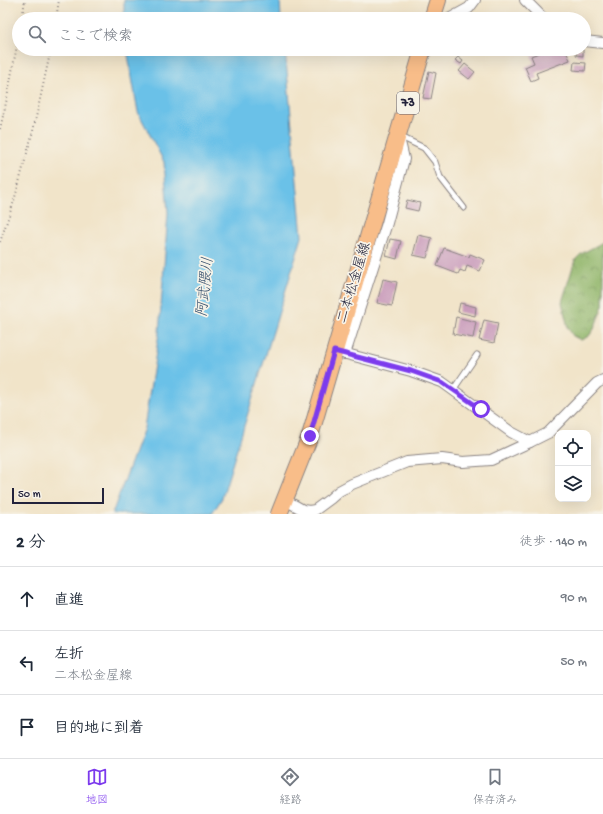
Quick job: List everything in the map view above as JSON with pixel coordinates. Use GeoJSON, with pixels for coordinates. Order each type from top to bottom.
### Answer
{"type":"FeatureCollection","features":[{"type":"Feature","properties":{"kind":"main road"},"geometry":{"type":"LineString","coordinates":[[434,12],[438,0]]}},
{"type":"Feature","properties":{"kind":"main road","name":"二本松金屋線"},"geometry":{"type":"LineString","coordinates":[[282,507],[310,436],[340,352],[398,136],[422,56]]}},
{"type":"Feature","properties":{"kind":"street"},"geometry":{"type":"LineString","coordinates":[[462,12],[469,8],[475,0]]}},
{"type":"Feature","properties":{"kind":"street"},"geometry":{"type":"LineString","coordinates":[[525,0],[537,12]]}},
{"type":"Feature","properties":{"kind":"street"},"geometry":{"type":"LineString","coordinates":[[591,42],[603,43]]}},
{"type":"Feature","properties":{"kind":"street"},"geometry":{"type":"LineString","coordinates":[[340,352],[411,371],[442,382],[511,432],[530,442]]}},
{"type":"Feature","properties":{"kind":"street"},"geometry":{"type":"LineString","coordinates":[[282,507],[315,512],[339,491],[352,484],[407,462],[442,459],[463,462],[491,460],[548,433],[597,383],[603,380]]}},
{"type":"Feature","properties":{"kind":"lane"},"geometry":{"type":"LineString","coordinates":[[398,136],[424,148],[435,162],[440,177],[464,208]]}},
{"type":"Feature","properties":{"kind":"lane"},"geometry":{"type":"LineString","coordinates":[[453,390],[477,355]]}},
{"type":"Feature","properties":{"kind":"path"},"geometry":{"type":"LineString","coordinates":[[23,12],[25,0]]}},
{"type":"Feature","properties":{"kind":"path"},"geometry":{"type":"LineString","coordinates":[[57,12],[58,0]]}},
{"type":"Feature","properties":{"kind":"path"},"geometry":{"type":"LineString","coordinates":[[0,129],[15,56]]}},
{"type":"Feature","properties":{"kind":"path"},"geometry":{"type":"LineString","coordinates":[[0,242],[14,201],[33,131],[49,56]]}},
{"type":"Feature","properties":{"kind":"green space"},"geometry":{"type":"Polygon","coordinates":[[[603,242],[603,305],[594,329],[589,336],[581,340],[573,336],[568,328],[562,302],[575,260],[581,254],[603,242]]]}},
{"type":"Feature","properties":{"kind":"water"},"geometry":{"type":"Polygon","coordinates":[[[124,0],[280,0],[281,12],[124,12],[124,0]]]}},
{"type":"Feature","properties":{"kind":"water","name":"阿武隈川"},"geometry":{"type":"Polygon","coordinates":[[[128,56],[286,56],[302,237],[222,498],[212,514],[112,514],[144,428],[159,333],[168,213],[164,162],[138,112],[128,56]]]}},
{"type":"Feature","properties":{"kind":"building"},"geometry":{"type":"Polygon","coordinates":[[[531,56],[568,56],[570,60],[536,73],[538,78],[531,81],[525,67],[534,63],[531,56]]]}},
{"type":"Feature","properties":{"kind":"building"},"geometry":{"type":"Polygon","coordinates":[[[458,57],[463,61],[461,64],[455,60],[458,57]]]}},
{"type":"Feature","properties":{"kind":"building"},"geometry":{"type":"Polygon","coordinates":[[[574,62],[586,63],[585,71],[573,70],[574,62]]]}},
{"type":"Feature","properties":{"kind":"building"},"geometry":{"type":"Polygon","coordinates":[[[465,64],[475,72],[469,79],[459,71],[465,64]]]}},
{"type":"Feature","properties":{"kind":"building"},"geometry":{"type":"Polygon","coordinates":[[[429,71],[436,73],[431,99],[423,98],[429,71]]]}},
{"type":"Feature","properties":{"kind":"building"},"geometry":{"type":"Polygon","coordinates":[[[407,200],[420,203],[418,211],[405,208],[407,200]]]}},
{"type":"Feature","properties":{"kind":"building"},"geometry":{"type":"Polygon","coordinates":[[[418,235],[432,238],[427,258],[413,255],[418,235]]]}},
{"type":"Feature","properties":{"kind":"building"},"geometry":{"type":"Polygon","coordinates":[[[390,239],[401,241],[397,259],[386,256],[390,239]]]}},
{"type":"Feature","properties":{"kind":"building"},"geometry":{"type":"Polygon","coordinates":[[[444,248],[469,257],[470,254],[485,260],[480,271],[467,266],[465,272],[460,270],[458,274],[437,266],[444,248]]]}},
{"type":"Feature","properties":{"kind":"building"},"geometry":{"type":"Polygon","coordinates":[[[383,279],[397,282],[392,306],[377,303],[383,279]]]}},
{"type":"Feature","properties":{"kind":"building"},"geometry":{"type":"Polygon","coordinates":[[[460,303],[476,307],[475,316],[458,312],[460,303]]]}},
{"type":"Feature","properties":{"kind":"building"},"geometry":{"type":"Polygon","coordinates":[[[456,317],[476,322],[473,338],[453,334],[456,317]]]}},
{"type":"Feature","properties":{"kind":"building"},"geometry":{"type":"Polygon","coordinates":[[[484,320],[498,323],[494,343],[479,340],[484,320]]]}},
{"type":"Feature","properties":{"kind":"route"},"geometry":{"type":"LineString","coordinates":[[310,436],[334,351],[411,371],[442,382],[481,409]]}}]}
